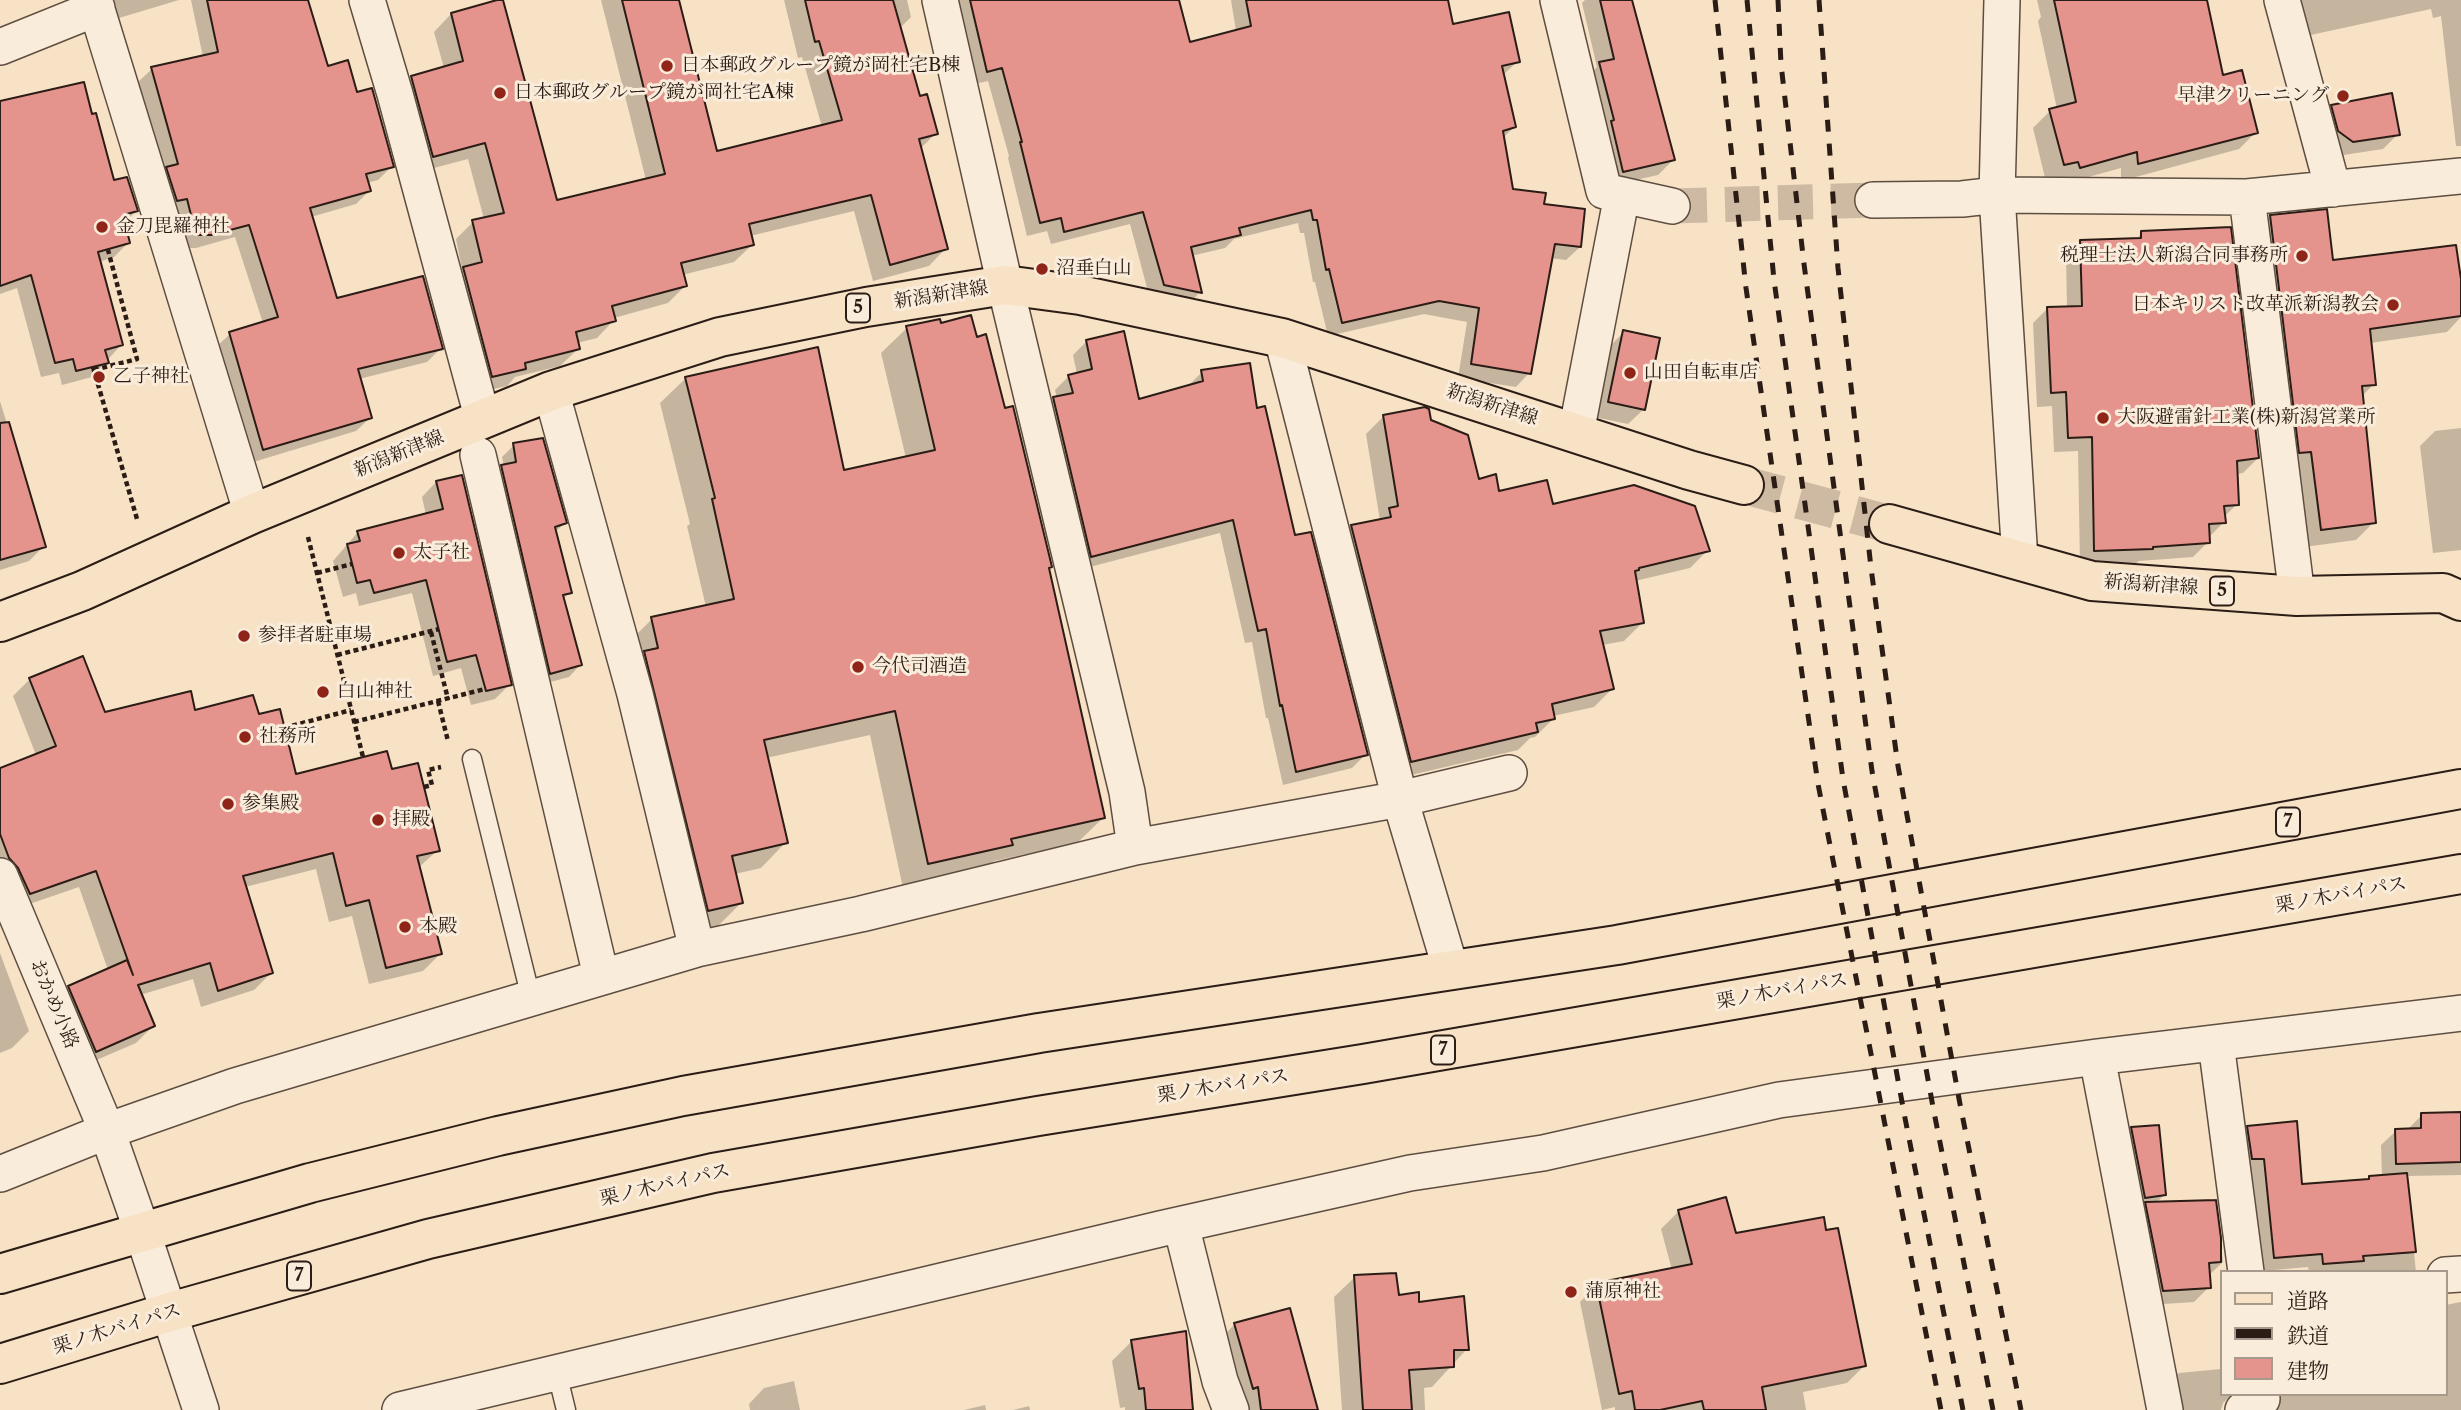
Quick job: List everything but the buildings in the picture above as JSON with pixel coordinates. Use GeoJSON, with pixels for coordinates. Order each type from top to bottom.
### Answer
{"type":"FeatureCollection","features":[{"type":"Feature","properties":{"kind":"main road","name":"新潟新津線"},"geometry":{"type":"LineString","coordinates":[[0,622],[82,591],[297,496],[480,438],[551,391],[720,337],[866,307],[1005,285],[1080,295],[1282,338],[1689,470],[1744,485]]}},
{"type":"Feature","properties":{"kind":"main road","name":"新潟新津線"},"geometry":{"type":"LineString","coordinates":[[1889,524],[2092,581],[2297,596],[2443,593],[2461,601]]}},
{"type":"Feature","properties":{"kind":"main road","name":"7"},"geometry":{"type":"LineString","coordinates":[[0,1274],[310,1183],[484,1139],[683,1096],[1039,1033],[1617,945],[2461,789]]}},
{"type":"Feature","properties":{"kind":"main road","name":"栗ノ木バイパス"},"geometry":{"type":"LineString","coordinates":[[0,1364],[170,1312],[428,1239],[713,1173],[1038,1115],[1377,1061],[2461,874]]}},
{"type":"Feature","properties":{"kind":"street"},"geometry":{"type":"LineString","coordinates":[[367,0],[395,94],[480,438],[601,976]]}},
{"type":"Feature","properties":{"kind":"street"},"geometry":{"type":"LineString","coordinates":[[940,0],[1005,285],[1127,792],[1135,847]]}},
{"type":"Feature","properties":{"kind":"street"},"geometry":{"type":"LineString","coordinates":[[1558,0],[1604,191],[1672,205]]}},
{"type":"Feature","properties":{"kind":"street"},"geometry":{"type":"LineString","coordinates":[[2002,0],[1997,195],[2020,560]]}},
{"type":"Feature","properties":{"kind":"street"},"geometry":{"type":"LineString","coordinates":[[2282,0],[2333,189]]}},
{"type":"Feature","properties":{"kind":"street"},"geometry":{"type":"LineString","coordinates":[[0,47],[96,4],[252,514]]}},
{"type":"Feature","properties":{"kind":"street"},"geometry":{"type":"LineString","coordinates":[[1873,200],[1962,199],[1997,195],[2247,197],[2461,176]]}},
{"type":"Feature","properties":{"kind":"street"},"geometry":{"type":"LineString","coordinates":[[1576,433],[1622,195]]}},
{"type":"Feature","properties":{"kind":"street"},"geometry":{"type":"LineString","coordinates":[[2247,197],[2297,596]]}},
{"type":"Feature","properties":{"kind":"street"},"geometry":{"type":"LineString","coordinates":[[1282,338],[1400,799],[1451,970]]}},
{"type":"Feature","properties":{"kind":"street"},"geometry":{"type":"LineString","coordinates":[[551,391],[635,694],[697,949]]}},
{"type":"Feature","properties":{"kind":"street"},"geometry":{"type":"LineString","coordinates":[[0,1174],[107,1131],[235,1086],[697,949],[861,914],[1135,847],[1400,799],[1509,772]]}},
{"type":"Feature","properties":{"kind":"street","name":"おかめ小路"},"geometry":{"type":"LineString","coordinates":[[0,876],[107,1131],[201,1410]]}},
{"type":"Feature","properties":{"kind":"street"},"geometry":{"type":"LineString","coordinates":[[400,1410],[1410,1172],[1543,1153],[1779,1100],[2096,1057],[2461,1013]]}},
{"type":"Feature","properties":{"kind":"street"},"geometry":{"type":"LineString","coordinates":[[2216,1042],[2246,1270]]}},
{"type":"Feature","properties":{"kind":"street"},"geometry":{"type":"LineString","coordinates":[[2096,1057],[2165,1410]]}},
{"type":"Feature","properties":{"kind":"street"},"geometry":{"type":"LineString","coordinates":[[1181,1225],[1220,1381],[1231,1410]]}},
{"type":"Feature","properties":{"kind":"street"},"geometry":{"type":"LineString","coordinates":[[2243,1410],[2262,1399],[2261,1396]]}},
{"type":"Feature","properties":{"kind":"lane"},"geometry":{"type":"LineString","coordinates":[[472,759],[531,998]]}},
{"type":"Feature","properties":{"kind":"lane"},"geometry":{"type":"LineString","coordinates":[[557,1373],[566,1410]]}},
{"type":"Feature","properties":{"kind":"path"},"geometry":{"type":"LineString","coordinates":[[108,250],[137,359],[93,369],[150,560]]}},
{"type":"Feature","properties":{"kind":"path"},"geometry":{"type":"LineString","coordinates":[[297,496],[363,757]]}},
{"type":"Feature","properties":{"kind":"path"},"geometry":{"type":"LineString","coordinates":[[317,573],[352,564]]}},
{"type":"Feature","properties":{"kind":"path"},"geometry":{"type":"LineString","coordinates":[[337,655],[439,629]]}},
{"type":"Feature","properties":{"kind":"path"},"geometry":{"type":"LineString","coordinates":[[431,632],[448,699]]}},
{"type":"Feature","properties":{"kind":"path"},"geometry":{"type":"LineString","coordinates":[[354,722],[485,689]]}},
{"type":"Feature","properties":{"kind":"path"},"geometry":{"type":"LineString","coordinates":[[284,727],[351,710]]}},
{"type":"Feature","properties":{"kind":"tunnel"},"geometry":{"type":"LineString","coordinates":[[1672,206],[1873,200]]}},
{"type":"Feature","properties":{"kind":"tunnel"},"geometry":{"type":"LineString","coordinates":[[1744,485],[1889,524]]}},
{"type":"Feature","properties":{"kind":"railway"},"geometry":{"type":"LineString","coordinates":[[1715,0],[1746,288],[1818,784],[1941,1410]]}},
{"type":"Feature","properties":{"kind":"railway"},"geometry":{"type":"LineString","coordinates":[[1747,0],[1774,280],[1843,779],[1904,1113],[1963,1410]]}},
{"type":"Feature","properties":{"kind":"railway"},"geometry":{"type":"LineString","coordinates":[[1778,0],[1781,64],[1804,264],[1872,771],[1933,1107],[1993,1410]]}},
{"type":"Feature","properties":{"kind":"railway"},"geometry":{"type":"LineString","coordinates":[[1819,0],[1838,268],[1871,568],[1898,766],[1960,1104],[2021,1410]]}},
{"type":"Feature","properties":{"kind":"place","name":"日本郵政グループ鏡が岡社宅B棟"},"geometry":{"type":"Point","coordinates":[667,66]}},
{"type":"Feature","properties":{"kind":"place","name":"日本郵政グループ鏡が岡社宅A棟"},"geometry":{"type":"Point","coordinates":[500,93]}},
{"type":"Feature","properties":{"kind":"place","name":"早津クリーニング"},"geometry":{"type":"Point","coordinates":[2343,96]}},
{"type":"Feature","properties":{"kind":"place","name":"金刀毘羅神社"},"geometry":{"type":"Point","coordinates":[102,227]}},
{"type":"Feature","properties":{"kind":"place","name":"税理士法人新潟合同事務所"},"geometry":{"type":"Point","coordinates":[2302,256]}},
{"type":"Feature","properties":{"kind":"place","name":"沼垂白山"},"geometry":{"type":"Point","coordinates":[1042,269]}},
{"type":"Feature","properties":{"kind":"place","name":"日本キリスト改革派新潟教会"},"geometry":{"type":"Point","coordinates":[2393,305]}},
{"type":"Feature","properties":{"kind":"place","name":"山田自転車店"},"geometry":{"type":"Point","coordinates":[1630,373]}},
{"type":"Feature","properties":{"kind":"place","name":"乙子神社"},"geometry":{"type":"Point","coordinates":[99,377]}},
{"type":"Feature","properties":{"kind":"place","name":"大阪避雷針工業(株)新潟営業所"},"geometry":{"type":"Point","coordinates":[2103,418]}},
{"type":"Feature","properties":{"kind":"place","name":"太子社"},"geometry":{"type":"Point","coordinates":[399,553]}},
{"type":"Feature","properties":{"kind":"place","name":"参拝者駐車場"},"geometry":{"type":"Point","coordinates":[244,636]}},
{"type":"Feature","properties":{"kind":"place","name":"今代司酒造"},"geometry":{"type":"Point","coordinates":[858,667]}},
{"type":"Feature","properties":{"kind":"place","name":"白山神社"},"geometry":{"type":"Point","coordinates":[323,692]}},
{"type":"Feature","properties":{"kind":"place","name":"社務所"},"geometry":{"type":"Point","coordinates":[245,737]}},
{"type":"Feature","properties":{"kind":"place","name":"参集殿"},"geometry":{"type":"Point","coordinates":[228,804]}},
{"type":"Feature","properties":{"kind":"place","name":"拝殿"},"geometry":{"type":"Point","coordinates":[378,820]}},
{"type":"Feature","properties":{"kind":"place","name":"本殿"},"geometry":{"type":"Point","coordinates":[405,927]}},
{"type":"Feature","properties":{"kind":"place","name":"蒲原神社"},"geometry":{"type":"Point","coordinates":[1571,1292]}}]}
